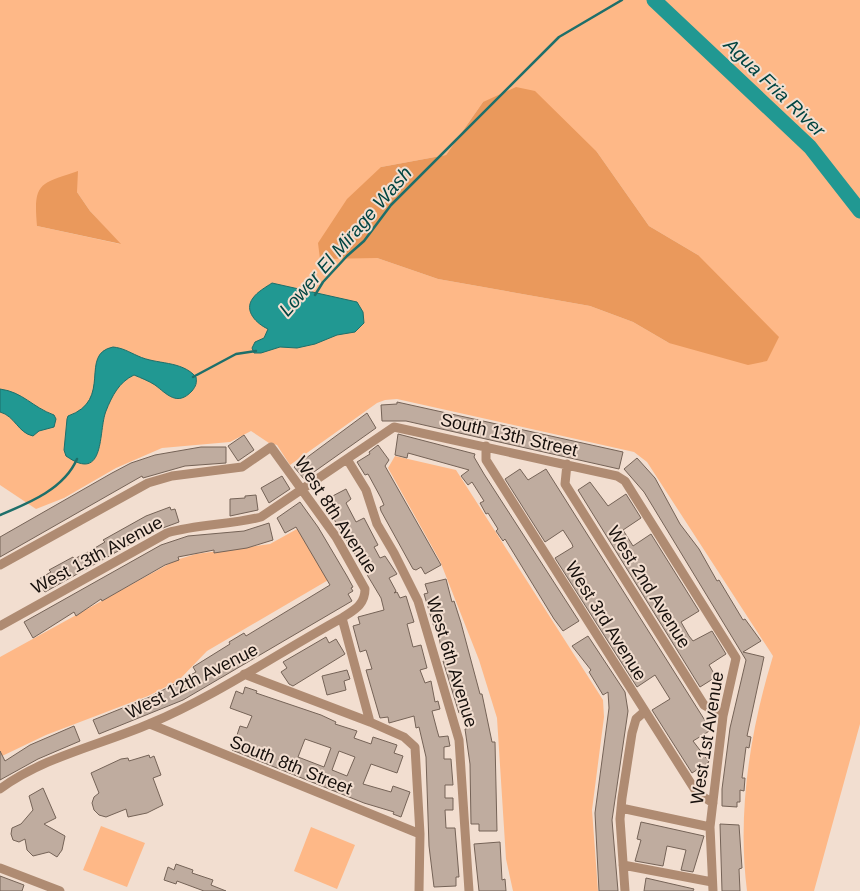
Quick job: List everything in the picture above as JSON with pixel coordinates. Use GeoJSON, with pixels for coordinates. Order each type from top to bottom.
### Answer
{"type":"FeatureCollection","features":[{"type":"Feature","properties":{"kind":"street","name":"South 13th Street"},"geometry":{"type":"LineString","coordinates":[[394,428],[486,446],[617,476]]}},
{"type":"Feature","properties":{"kind":"street","name":"West 13th Avenue"},"geometry":{"type":"LineString","coordinates":[[0,626],[167,534],[197,525],[242,522],[261,517],[394,428]]}},
{"type":"Feature","properties":{"kind":"street","name":"West 3rd Avenue"},"geometry":{"type":"LineString","coordinates":[[486,446],[486,460],[644,712],[697,793],[712,804]]}},
{"type":"Feature","properties":{"kind":"street","name":"West 8th Avenue"},"geometry":{"type":"LineString","coordinates":[[0,565],[148,483],[172,476],[242,467],[271,447],[336,538],[365,589],[365,598],[360,606],[342,618]]}},
{"type":"Feature","properties":{"kind":"street","name":"West 6th Avenue"},"geometry":{"type":"LineString","coordinates":[[347,459],[366,490],[377,524],[418,601],[459,740],[470,891]]}},
{"type":"Feature","properties":{"kind":"street","name":"West 2nd Avenue"},"geometry":{"type":"LineString","coordinates":[[567,464],[565,484],[704,705],[724,716]]}},
{"type":"Feature","properties":{"kind":"street","name":"West 1st Avenue"},"geometry":{"type":"LineString","coordinates":[[617,476],[625,481],[658,530],[736,658],[724,716],[712,804],[710,827],[712,887]]}},
{"type":"Feature","properties":{"kind":"street"},"geometry":{"type":"LineString","coordinates":[[342,618],[370,722]]}},
{"type":"Feature","properties":{"kind":"street","name":"West 12th Avenue"},"geometry":{"type":"LineString","coordinates":[[0,789],[40,767],[150,724],[244,674],[342,618]]}},
{"type":"Feature","properties":{"kind":"street"},"geometry":{"type":"LineString","coordinates":[[244,674],[370,722],[404,738],[415,747],[420,834],[420,891]]}},
{"type":"Feature","properties":{"kind":"street"},"geometry":{"type":"LineString","coordinates":[[625,891],[621,808],[632,733],[636,719],[644,712]]}},
{"type":"Feature","properties":{"kind":"street","name":"South 8th Street"},"geometry":{"type":"LineString","coordinates":[[150,724],[420,834]]}},
{"type":"Feature","properties":{"kind":"street"},"geometry":{"type":"LineString","coordinates":[[621,808],[710,827]]}},
{"type":"Feature","properties":{"kind":"street"},"geometry":{"type":"LineString","coordinates":[[624,866],[712,887]]}},
{"type":"Feature","properties":{"kind":"street"},"geometry":{"type":"LineString","coordinates":[[0,868],[60,891]]}},
{"type":"Feature","properties":{"kind":"shaded area"},"geometry":{"type":"Polygon","coordinates":[[[0,0],[860,0],[860,724],[814,891],[747,891],[744,862],[744,832],[748,772],[758,713],[773,656],[647,462],[634,452],[397,399],[377,403],[290,465],[277,445],[269,443],[251,431],[230,442],[162,448],[116,468],[64,498],[36,509],[0,485],[0,0]],[[483,102],[446,155],[381,167],[377,258],[438,279],[590,306],[633,322],[669,343],[698,255],[649,226],[597,152],[483,102]],[[77,192],[37,226],[120,244],[90,211],[77,192]]]}},
{"type":"Feature","properties":{"kind":"shaded area"},"geometry":{"type":"Polygon","coordinates":[[[516,87],[535,91],[597,152],[649,226],[698,255],[779,337],[767,361],[748,365],[669,343],[633,322],[590,306],[438,279],[377,258],[320,259],[318,243],[347,199],[381,167],[446,155],[483,102],[516,87]]]}},
{"type":"Feature","properties":{"kind":"shaded area"},"geometry":{"type":"Polygon","coordinates":[[[78,171],[77,192],[90,211],[121,244],[37,226],[36,201],[42,187],[55,179],[78,171]]]}},
{"type":"Feature","properties":{"kind":"shaded area"},"geometry":{"type":"Polygon","coordinates":[[[395,456],[456,470],[603,700],[604,717],[592,810],[598,891],[513,891],[506,859],[497,718],[479,660],[440,561],[388,468],[395,456]]]}},
{"type":"Feature","properties":{"kind":"shaded area"},"geometry":{"type":"Polygon","coordinates":[[[297,529],[330,579],[207,651],[179,680],[148,696],[46,735],[0,757],[0,657],[176,560],[196,554],[270,544],[297,529]]]}},
{"type":"Feature","properties":{"kind":"shaded area"},"geometry":{"type":"Polygon","coordinates":[[[101,826],[145,843],[127,887],[83,870],[101,826]]]}},
{"type":"Feature","properties":{"kind":"shaded area"},"geometry":{"type":"Polygon","coordinates":[[[311,827],[355,845],[337,889],[294,871],[311,827]]]}},
{"type":"Feature","properties":{"kind":"water"},"geometry":{"type":"Polygon","coordinates":[[[272,283],[357,302],[363,312],[364,323],[355,332],[337,335],[315,344],[297,348],[280,347],[261,353],[254,353],[252,348],[255,342],[264,338],[268,329],[260,324],[250,312],[250,303],[257,294],[272,283]]]}},
{"type":"Feature","properties":{"kind":"water"},"geometry":{"type":"Polygon","coordinates":[[[113,347],[123,349],[145,359],[183,368],[196,377],[196,384],[187,396],[177,399],[155,385],[134,375],[124,381],[108,405],[98,452],[88,464],[79,463],[66,456],[64,450],[67,419],[68,416],[82,409],[90,399],[98,358],[103,351],[113,347]]]}},
{"type":"Feature","properties":{"kind":"water"},"geometry":{"type":"Polygon","coordinates":[[[0,389],[15,393],[54,415],[56,419],[54,427],[39,431],[33,436],[24,432],[9,417],[0,412],[0,389]]]}},
{"type":"Feature","properties":{"kind":"building"},"geometry":{"type":"Polygon","coordinates":[[[397,402],[623,452],[619,469],[406,421],[382,421],[381,405],[397,404],[397,402]]]}},
{"type":"Feature","properties":{"kind":"building"},"geometry":{"type":"Polygon","coordinates":[[[367,413],[376,428],[304,479],[294,467],[367,413]]]}},
{"type":"Feature","properties":{"kind":"building"},"geometry":{"type":"Polygon","coordinates":[[[398,434],[475,454],[474,457],[484,474],[579,621],[563,631],[554,619],[505,539],[503,541],[496,531],[498,529],[488,513],[486,514],[480,503],[484,501],[472,482],[468,485],[461,476],[469,470],[408,453],[407,458],[395,455],[398,434]]]}},
{"type":"Feature","properties":{"kind":"building"},"geometry":{"type":"Polygon","coordinates":[[[244,435],[254,450],[238,461],[228,446],[244,435]]]}},
{"type":"Feature","properties":{"kind":"building"},"geometry":{"type":"Polygon","coordinates":[[[378,445],[389,460],[385,466],[441,565],[425,574],[421,567],[416,570],[413,569],[381,511],[380,507],[384,505],[381,498],[368,474],[365,475],[357,462],[370,454],[369,452],[378,445]]]}},
{"type":"Feature","properties":{"kind":"building"},"geometry":{"type":"Polygon","coordinates":[[[201,447],[226,447],[226,463],[185,466],[143,478],[142,476],[0,557],[0,537],[112,473],[131,463],[155,455],[201,447]]]}},
{"type":"Feature","properties":{"kind":"building"},"geometry":{"type":"Polygon","coordinates":[[[637,458],[655,478],[680,524],[699,549],[717,581],[719,580],[743,620],[745,619],[761,641],[743,652],[764,657],[747,736],[751,737],[749,748],[746,747],[742,778],[745,778],[744,791],[740,790],[740,802],[737,802],[737,807],[722,806],[722,789],[730,728],[746,660],[644,492],[624,469],[637,458]]]}},
{"type":"Feature","properties":{"kind":"building"},"geometry":{"type":"Polygon","coordinates":[[[520,469],[528,480],[546,469],[711,730],[693,741],[709,762],[692,773],[652,710],[670,699],[655,675],[637,687],[555,558],[573,547],[572,544],[563,530],[545,542],[505,479],[520,469]]]}},
{"type":"Feature","properties":{"kind":"building"},"geometry":{"type":"Polygon","coordinates":[[[282,476],[290,489],[269,503],[261,488],[282,476]]]}},
{"type":"Feature","properties":{"kind":"building"},"geometry":{"type":"Polygon","coordinates":[[[590,482],[608,506],[626,494],[641,518],[623,530],[633,546],[651,534],[699,611],[681,622],[689,636],[693,641],[712,631],[726,654],[709,665],[716,677],[700,687],[578,490],[590,482]]]}},
{"type":"Feature","properties":{"kind":"building"},"geometry":{"type":"Polygon","coordinates":[[[346,489],[351,499],[346,503],[356,522],[364,518],[378,545],[374,547],[380,558],[385,556],[397,574],[389,578],[396,591],[394,593],[397,592],[400,598],[406,596],[414,622],[407,624],[413,647],[421,645],[427,668],[420,670],[425,683],[431,681],[435,702],[438,701],[440,709],[432,711],[439,737],[448,736],[450,746],[444,747],[444,759],[451,759],[453,785],[445,785],[445,798],[453,798],[453,810],[445,810],[446,828],[455,828],[459,877],[456,877],[456,886],[434,887],[429,846],[426,757],[419,727],[416,728],[414,716],[389,723],[388,717],[380,718],[366,670],[372,669],[366,650],[360,652],[353,626],[360,624],[358,617],[384,610],[381,598],[323,501],[346,489]]]}},
{"type":"Feature","properties":{"kind":"building"},"geometry":{"type":"Polygon","coordinates":[[[256,495],[258,510],[230,516],[230,499],[256,495]]]}},
{"type":"Feature","properties":{"kind":"building"},"geometry":{"type":"Polygon","coordinates":[[[300,502],[318,527],[353,587],[351,588],[353,591],[348,594],[352,601],[183,700],[99,734],[93,720],[150,697],[196,672],[193,667],[230,644],[229,642],[244,633],[246,636],[330,585],[296,527],[285,533],[277,518],[300,502]]]}},
{"type":"Feature","properties":{"kind":"building"},"geometry":{"type":"Polygon","coordinates":[[[170,507],[171,510],[175,509],[179,522],[152,532],[45,592],[37,580],[51,572],[49,570],[73,557],[74,559],[88,552],[105,542],[103,540],[146,516],[170,507]]]}},
{"type":"Feature","properties":{"kind":"building"},"geometry":{"type":"Polygon","coordinates":[[[269,523],[273,540],[247,548],[214,553],[214,550],[178,557],[179,560],[165,565],[102,601],[101,599],[76,616],[74,612],[33,638],[24,622],[161,545],[188,536],[244,531],[269,523]]]}},
{"type":"Feature","properties":{"kind":"building"},"geometry":{"type":"Polygon","coordinates":[[[446,579],[452,602],[454,601],[461,623],[480,694],[482,694],[492,742],[495,742],[497,831],[479,831],[479,824],[471,824],[470,764],[465,729],[470,728],[467,711],[459,713],[443,661],[448,660],[445,647],[441,648],[437,626],[434,627],[424,594],[428,593],[425,584],[446,579]]]}},
{"type":"Feature","properties":{"kind":"building"},"geometry":{"type":"Polygon","coordinates":[[[588,636],[625,692],[628,711],[612,820],[618,891],[599,891],[595,813],[609,708],[608,692],[603,695],[589,672],[591,670],[572,646],[588,636]]]}},
{"type":"Feature","properties":{"kind":"building"},"geometry":{"type":"Polygon","coordinates":[[[326,637],[329,643],[336,639],[345,654],[293,686],[289,684],[281,672],[287,668],[283,662],[326,637]]]}},
{"type":"Feature","properties":{"kind":"building"},"geometry":{"type":"Polygon","coordinates":[[[347,670],[350,679],[344,681],[346,690],[327,695],[322,676],[347,670]]]}},
{"type":"Feature","properties":{"kind":"building"},"geometry":{"type":"Polygon","coordinates":[[[245,687],[257,691],[256,693],[321,715],[336,722],[335,724],[357,731],[354,738],[371,744],[373,737],[397,745],[394,753],[403,756],[397,773],[371,764],[363,784],[391,792],[393,786],[410,792],[401,817],[393,814],[394,812],[364,803],[232,750],[240,726],[247,728],[252,716],[230,708],[236,691],[243,694],[245,687]],[[305,739],[298,757],[324,767],[331,748],[305,739]],[[339,751],[332,770],[347,776],[355,757],[339,751]]]}},
{"type":"Feature","properties":{"kind":"building"},"geometry":{"type":"Polygon","coordinates":[[[74,726],[80,741],[38,759],[0,780],[0,751],[5,761],[30,745],[74,726]]]}},
{"type":"Feature","properties":{"kind":"building"},"geometry":{"type":"Polygon","coordinates":[[[149,755],[150,758],[154,756],[161,775],[153,778],[163,805],[147,813],[128,817],[126,809],[106,817],[99,815],[94,810],[92,803],[94,797],[99,793],[91,773],[121,759],[128,758],[129,761],[149,755]]]}},
{"type":"Feature","properties":{"kind":"building"},"geometry":{"type":"Polygon","coordinates":[[[43,788],[56,818],[44,824],[65,836],[62,850],[57,857],[49,852],[33,856],[27,850],[25,839],[19,842],[13,840],[11,834],[12,828],[21,824],[33,810],[29,796],[43,788]]]}},
{"type":"Feature","properties":{"kind":"building"},"geometry":{"type":"Polygon","coordinates":[[[641,822],[704,836],[693,872],[681,870],[686,850],[667,846],[663,866],[635,861],[641,840],[637,839],[641,822]]]}},
{"type":"Feature","properties":{"kind":"building"},"geometry":{"type":"Polygon","coordinates":[[[720,824],[739,825],[742,868],[739,869],[740,891],[722,891],[720,824]]]}},
{"type":"Feature","properties":{"kind":"building"},"geometry":{"type":"Polygon","coordinates":[[[500,842],[502,880],[505,879],[506,891],[479,891],[474,844],[500,842]]]}},
{"type":"Feature","properties":{"kind":"building"},"geometry":{"type":"Polygon","coordinates":[[[176,864],[193,870],[192,873],[213,880],[211,885],[226,891],[204,891],[177,881],[176,884],[164,880],[168,867],[174,870],[176,864]]]}},
{"type":"Feature","properties":{"kind":"building"},"geometry":{"type":"Polygon","coordinates":[[[0,876],[24,885],[22,891],[0,891],[0,876]]]}},
{"type":"Feature","properties":{"kind":"building"},"geometry":{"type":"Polygon","coordinates":[[[646,878],[694,889],[693,891],[644,891],[646,878]]]}},
{"type":"Feature","properties":{"kind":"waterway","name":"Lower El Mirage Wash"},"geometry":{"type":"LineString","coordinates":[[315,295],[323,282],[364,241],[391,205],[559,37],[622,0]]}},
{"type":"Feature","properties":{"kind":"waterway","name":"Agua Fria River"},"geometry":{"type":"LineString","coordinates":[[654,0],[810,147],[860,211]]}},
{"type":"Feature","properties":{"kind":"waterway","name":"Lower El Mirage Wash"},"geometry":{"type":"LineString","coordinates":[[193,377],[236,354],[256,351]]}},
{"type":"Feature","properties":{"kind":"waterway","name":"Lower El Mirage Wash"},"geometry":{"type":"LineString","coordinates":[[0,515],[34,500],[55,487],[64,479],[77,459]]}}]}
